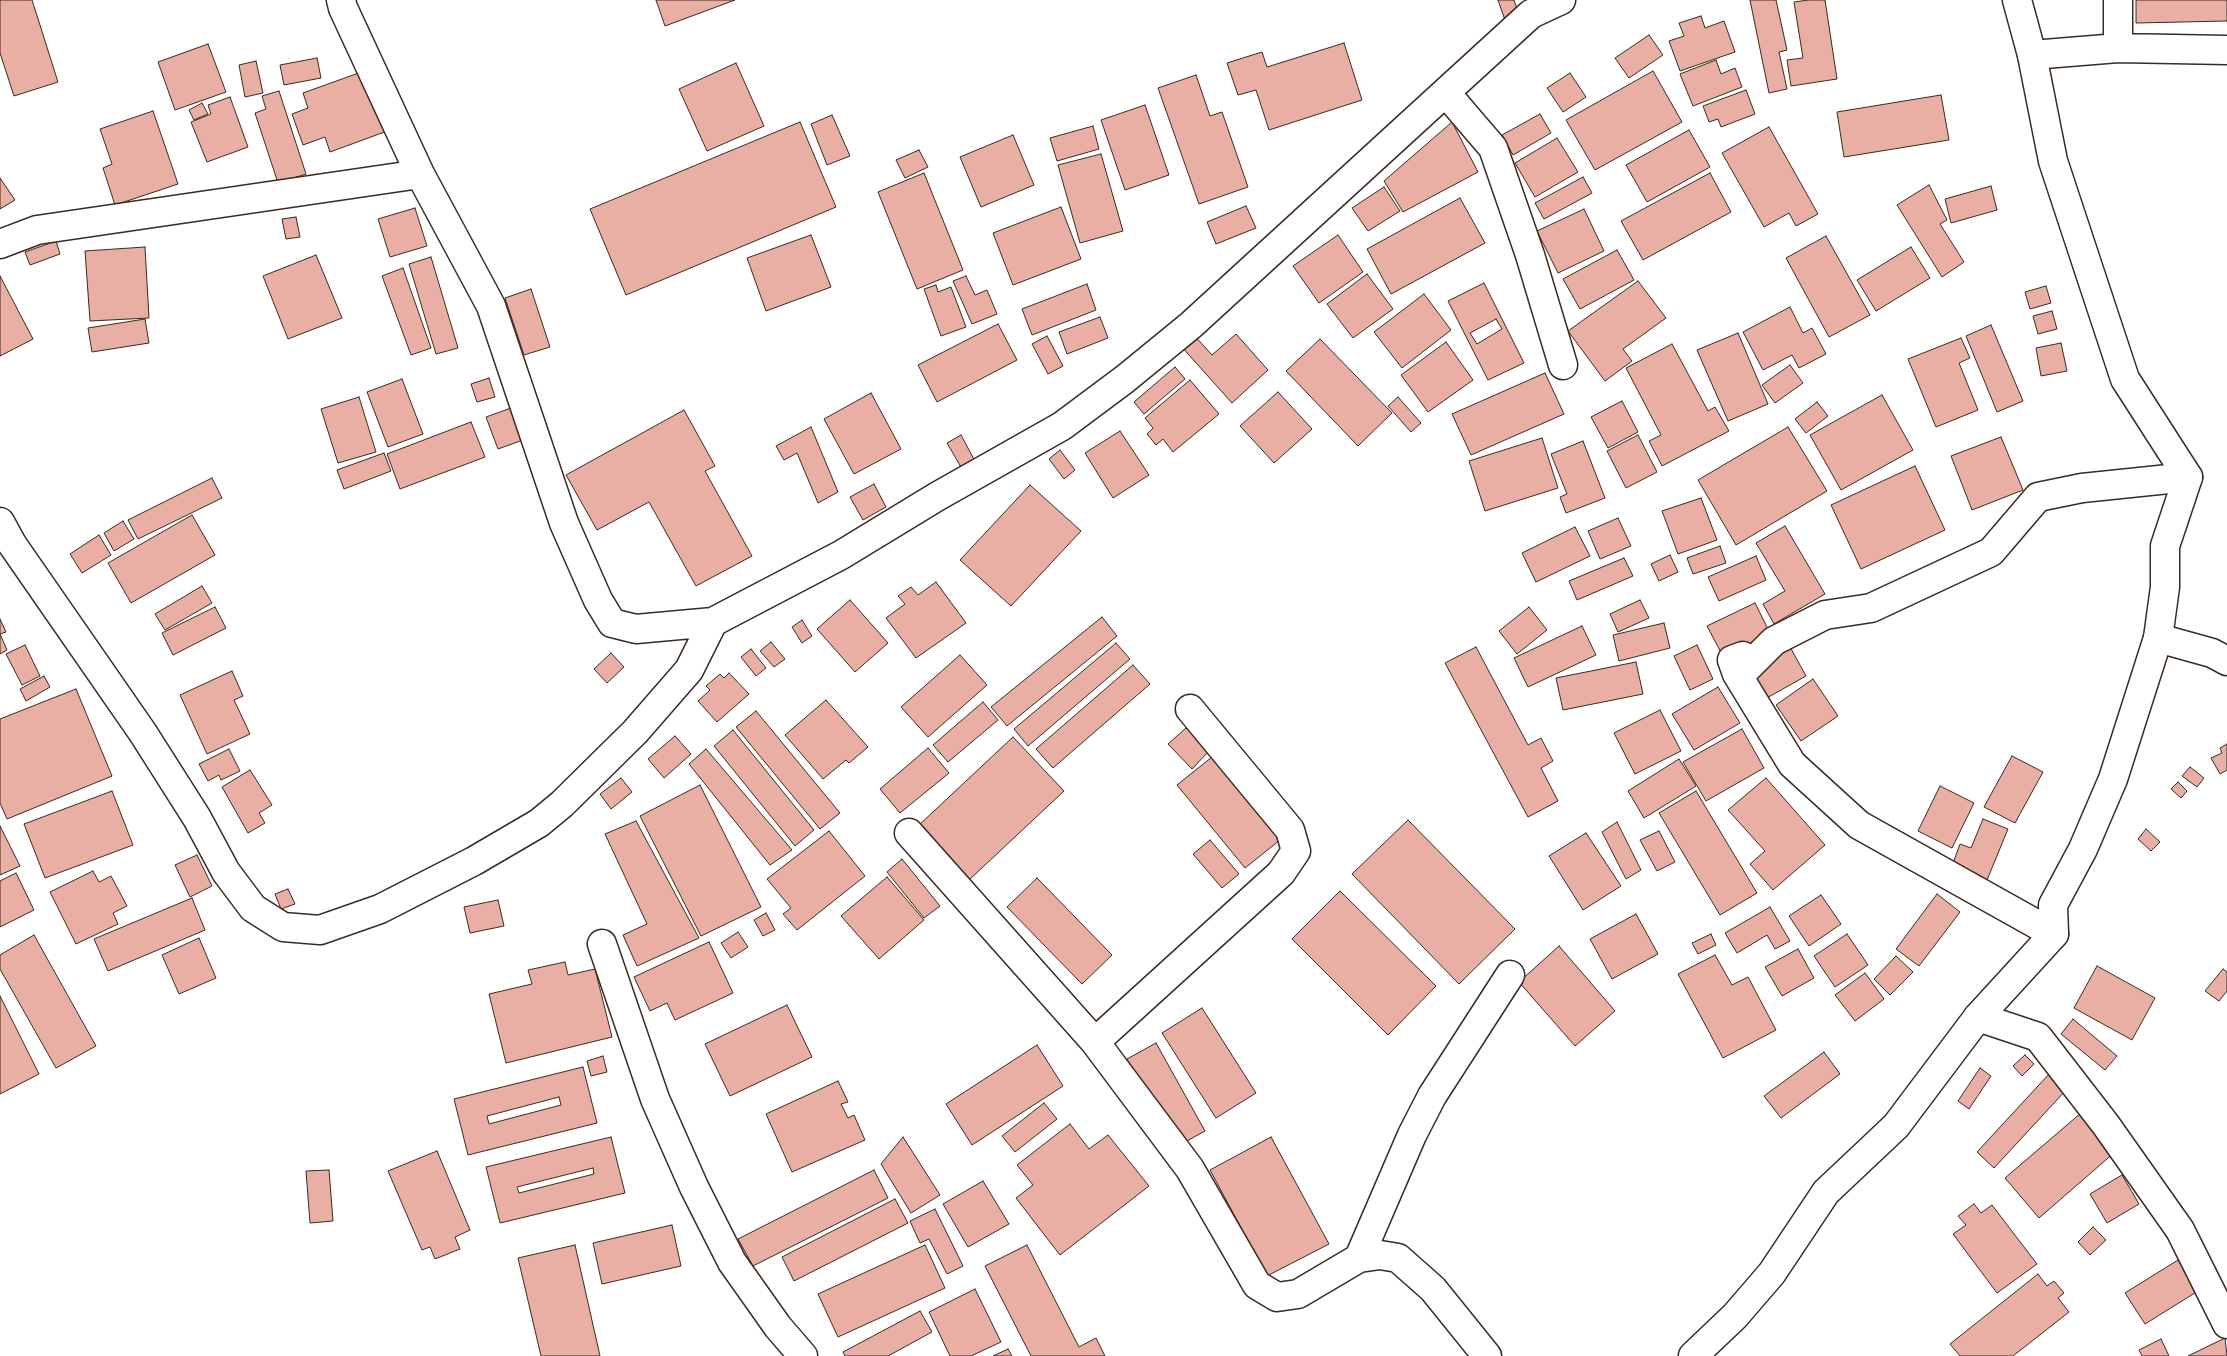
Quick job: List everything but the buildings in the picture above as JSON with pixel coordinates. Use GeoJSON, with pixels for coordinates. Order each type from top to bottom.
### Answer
{"type":"FeatureCollection","features":[{"type":"Feature","properties":{"kind":"street"},"geometry":{"type":"LineString","coordinates":[[341,0],[420,174],[491,306],[564,523],[598,600],[612,623],[636,629],[712,622],[841,555],[938,496],[1062,426],[1125,379],[1191,325],[1531,14],[1561,0]]}},
{"type":"Feature","properties":{"kind":"street"},"geometry":{"type":"LineString","coordinates":[[2017,0],[2032,55],[2053,161],[2125,379],[2188,477]]}},
{"type":"Feature","properties":{"kind":"street"},"geometry":{"type":"LineString","coordinates":[[2118,0],[2118,48]]}},
{"type":"Feature","properties":{"kind":"street"},"geometry":{"type":"LineString","coordinates":[[2032,55],[2118,48],[2227,50]]}},
{"type":"Feature","properties":{"kind":"street"},"geometry":{"type":"LineString","coordinates":[[1446,93],[1493,148],[1530,255],[1563,365]]}},
{"type":"Feature","properties":{"kind":"street"},"geometry":{"type":"LineString","coordinates":[[0,244],[37,230],[420,174]]}},
{"type":"Feature","properties":{"kind":"street"},"geometry":{"type":"LineString","coordinates":[[1693,1356],[1736,1316],[1772,1273],[1826,1192],[1896,1126],[1978,1017],[2054,934],[2053,905],[2083,849],[2113,779],[2158,638],[2164,587],[2165,546],[2188,477]]}},
{"type":"Feature","properties":{"kind":"street"},"geometry":{"type":"LineString","coordinates":[[2054,934],[1859,825],[1792,764],[1737,674],[1732,660],[1742,656],[1745,670],[1774,641],[1825,615],[1871,608],[1991,552],[2038,497],[2082,488],[2188,477]]}},
{"type":"Feature","properties":{"kind":"street"},"geometry":{"type":"LineString","coordinates":[[4,538],[143,733],[198,818],[226,872],[253,908],[283,927],[320,930],[380,909],[474,861],[539,823],[562,804],[635,732],[689,670],[712,622]]}},
{"type":"Feature","properties":{"kind":"street"},"geometry":{"type":"LineString","coordinates":[[2158,638],[2212,652],[2227,662]]}},
{"type":"Feature","properties":{"kind":"street"},"geometry":{"type":"LineString","coordinates":[[1095,1042],[1281,873],[1296,851],[1290,830],[1190,709]]}},
{"type":"Feature","properties":{"kind":"street"},"geometry":{"type":"LineString","coordinates":[[909,833],[1095,1042],[1190,1169],[1257,1285],[1277,1297],[1298,1294],[1359,1258],[1380,1255],[1398,1258],[1433,1289],[1487,1356]]}},
{"type":"Feature","properties":{"kind":"street"},"geometry":{"type":"LineString","coordinates":[[602,944],[655,1099],[694,1187],[732,1262],[778,1327],[803,1356]]}},
{"type":"Feature","properties":{"kind":"street"},"geometry":{"type":"LineString","coordinates":[[1359,1258],[1412,1135],[1432,1096],[1510,975]]}},
{"type":"Feature","properties":{"kind":"street"},"geometry":{"type":"LineString","coordinates":[[1978,1017],[2038,1037],[2106,1125],[2180,1230],[2227,1324]]}}]}
